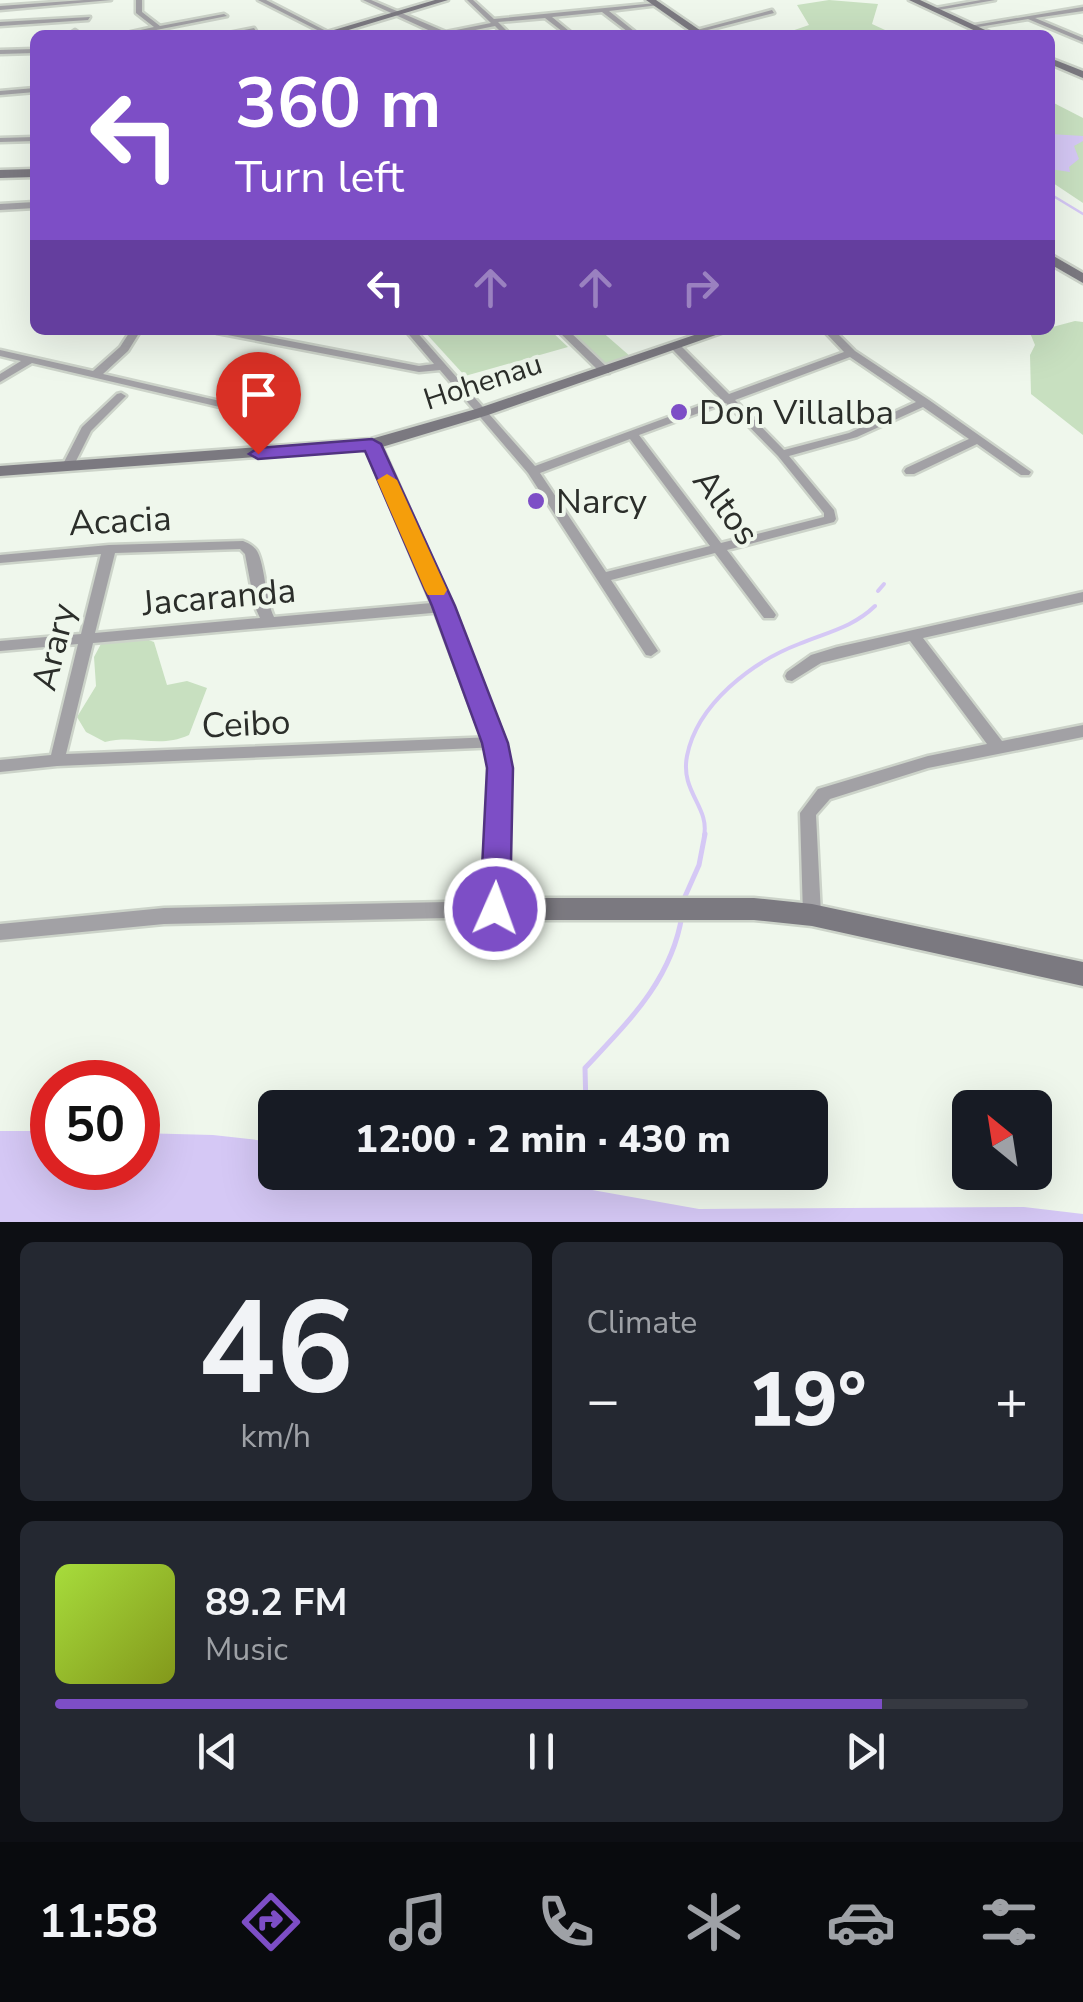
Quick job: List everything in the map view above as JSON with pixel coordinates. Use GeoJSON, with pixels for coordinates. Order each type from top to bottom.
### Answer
{"type":"FeatureCollection","features":[{"type":"Feature","properties":{"kind":"street"},"geometry":{"type":"LineString","coordinates":[[0,8],[108,0]]}},
{"type":"Feature","properties":{"kind":"street"},"geometry":{"type":"LineString","coordinates":[[139,0],[139,14],[159,28]]}},
{"type":"Feature","properties":{"kind":"street"},"geometry":{"type":"LineString","coordinates":[[261,0],[317,30]]}},
{"type":"Feature","properties":{"kind":"street"},"geometry":{"type":"LineString","coordinates":[[366,0],[433,30]]}},
{"type":"Feature","properties":{"kind":"street"},"geometry":{"type":"LineString","coordinates":[[338,30],[444,0]]}},
{"type":"Feature","properties":{"kind":"street"},"geometry":{"type":"LineString","coordinates":[[470,0],[502,30]]}},
{"type":"Feature","properties":{"kind":"street"},"geometry":{"type":"LineString","coordinates":[[913,0],[981,30]]}},
{"type":"Feature","properties":{"kind":"street"},"geometry":{"type":"LineString","coordinates":[[933,9],[992,0]]}},
{"type":"Feature","properties":{"kind":"street"},"geometry":{"type":"LineString","coordinates":[[465,30],[653,2],[695,30]]}},
{"type":"Feature","properties":{"kind":"street"},"geometry":{"type":"LineString","coordinates":[[1062,5],[1080,10]]}},
{"type":"Feature","properties":{"kind":"street"},"geometry":{"type":"LineString","coordinates":[[602,10],[629,30]]}},
{"type":"Feature","properties":{"kind":"street"},"geometry":{"type":"LineString","coordinates":[[972,26],[1080,10]]}},
{"type":"Feature","properties":{"kind":"street"},"geometry":{"type":"LineString","coordinates":[[709,30],[772,12]]}},
{"type":"Feature","properties":{"kind":"street"},"geometry":{"type":"LineString","coordinates":[[148,30],[224,16]]}},
{"type":"Feature","properties":{"kind":"street"},"geometry":{"type":"LineString","coordinates":[[546,16],[564,30]]}},
{"type":"Feature","properties":{"kind":"street"},"geometry":{"type":"LineString","coordinates":[[0,24],[88,18]]}},
{"type":"Feature","properties":{"kind":"street"},"geometry":{"type":"LineString","coordinates":[[1029,18],[1083,40]]}},
{"type":"Feature","properties":{"kind":"street"},"geometry":{"type":"LineString","coordinates":[[181,25],[189,30]]}},
{"type":"Feature","properties":{"kind":"street"},"geometry":{"type":"LineString","coordinates":[[1066,32],[1083,30]]}},
{"type":"Feature","properties":{"kind":"street"},"geometry":{"type":"LineString","coordinates":[[0,52],[30,51]]}},
{"type":"Feature","properties":{"kind":"street"},"geometry":{"type":"LineString","coordinates":[[1055,63],[1083,75]]}},
{"type":"Feature","properties":{"kind":"street"},"geometry":{"type":"LineString","coordinates":[[0,93],[30,90]]}},
{"type":"Feature","properties":{"kind":"street"},"geometry":{"type":"LineString","coordinates":[[0,140],[30,139]]}},
{"type":"Feature","properties":{"kind":"street"},"geometry":{"type":"LineString","coordinates":[[0,174],[30,172]]}},
{"type":"Feature","properties":{"kind":"street"},"geometry":{"type":"LineString","coordinates":[[0,207],[30,205]]}},
{"type":"Feature","properties":{"kind":"street"},"geometry":{"type":"LineString","coordinates":[[1055,261],[1083,279]]}},
{"type":"Feature","properties":{"kind":"street"},"geometry":{"type":"LineString","coordinates":[[95,375],[124,349],[133,335]]}},
{"type":"Feature","properties":{"kind":"street"},"geometry":{"type":"LineString","coordinates":[[242,335],[419,369],[442,367]]}},
{"type":"Feature","properties":{"kind":"street"},"geometry":{"type":"LineString","coordinates":[[301,335],[311,349]]}},
{"type":"Feature","properties":{"kind":"street"},"geometry":{"type":"LineString","coordinates":[[414,335],[534,471],[652,651]]}},
{"type":"Feature","properties":{"kind":"street"},"geometry":{"type":"LineString","coordinates":[[567,335],[604,372]]}},
{"type":"Feature","properties":{"kind":"street","name":"Hohenau"},"geometry":{"type":"LineString","coordinates":[[0,471],[372,444],[482,412],[710,335]]}},
{"type":"Feature","properties":{"kind":"street"},"geometry":{"type":"LineString","coordinates":[[833,335],[850,353],[1025,472]]}},
{"type":"Feature","properties":{"kind":"street"},"geometry":{"type":"LineString","coordinates":[[605,578],[827,522],[830,513],[782,454],[677,348]]}},
{"type":"Feature","properties":{"kind":"street"},"geometry":{"type":"LineString","coordinates":[[0,352],[265,415],[258,454]]}},
{"type":"Feature","properties":{"kind":"street"},"geometry":{"type":"LineString","coordinates":[[534,471],[850,353]]}},
{"type":"Feature","properties":{"kind":"street"},"geometry":{"type":"LineString","coordinates":[[0,379],[30,360]]}},
{"type":"Feature","properties":{"kind":"street"},"geometry":{"type":"LineString","coordinates":[[68,466],[86,430],[121,396]]}},
{"type":"Feature","properties":{"kind":"street"},"geometry":{"type":"LineString","coordinates":[[782,454],[853,435],[925,402]]}},
{"type":"Feature","properties":{"kind":"street","name":"Altos"},"geometry":{"type":"LineString","coordinates":[[634,436],[769,615]]}},
{"type":"Feature","properties":{"kind":"street"},"geometry":{"type":"LineString","coordinates":[[910,471],[978,440]]}},
{"type":"Feature","properties":{"kind":"street"},"geometry":{"type":"LineString","coordinates":[[372,444],[443,606],[495,743],[500,768],[495,909]]}},
{"type":"Feature","properties":{"kind":"street","name":"Acacia"},"geometry":{"type":"LineString","coordinates":[[0,560],[109,549],[243,546],[251,552],[262,607],[269,622]]}},
{"type":"Feature","properties":{"kind":"street","name":"Arary"},"geometry":{"type":"LineString","coordinates":[[57,760],[109,549]]}},
{"type":"Feature","properties":{"kind":"street"},"geometry":{"type":"LineString","coordinates":[[792,676],[826,656],[1083,597]]}},
{"type":"Feature","properties":{"kind":"street","name":"Jacaranda"},"geometry":{"type":"LineString","coordinates":[[0,646],[443,606]]}},
{"type":"Feature","properties":{"kind":"street"},"geometry":{"type":"LineString","coordinates":[[913,634],[998,747]]}},
{"type":"Feature","properties":{"kind":"street"},"geometry":{"type":"LineString","coordinates":[[812,915],[808,813],[818,798],[928,762],[1083,731]]}},
{"type":"Feature","properties":{"kind":"street","name":"Ceibo"},"geometry":{"type":"LineString","coordinates":[[0,766],[57,760],[495,743]]}},
{"type":"Feature","properties":{"kind":"street"},"geometry":{"type":"LineString","coordinates":[[0,932],[164,916],[696,909],[812,915],[1083,974]]}},
{"type":"Feature","properties":{"kind":"green space"},"geometry":{"type":"Polygon","coordinates":[[[829,0],[878,4],[872,24],[885,30],[794,30],[809,25],[797,5],[829,0]]]}},
{"type":"Feature","properties":{"kind":"green space"},"geometry":{"type":"Polygon","coordinates":[[[1055,104],[1083,118],[1083,203],[1055,184],[1055,104]]]}},
{"type":"Feature","properties":{"kind":"green space"},"geometry":{"type":"Polygon","coordinates":[[[1083,322],[1083,435],[1031,394],[1030,355],[1035,345],[1031,335],[1055,335],[1055,326],[1083,322]]]}},
{"type":"Feature","properties":{"kind":"green space"},"geometry":{"type":"Polygon","coordinates":[[[428,335],[555,335],[568,347],[465,376],[428,335]]]}},
{"type":"Feature","properties":{"kind":"green space"},"geometry":{"type":"Polygon","coordinates":[[[572,335],[606,335],[631,357],[601,366],[572,335]]]}},
{"type":"Feature","properties":{"kind":"green space"},"geometry":{"type":"Polygon","coordinates":[[[138,636],[154,642],[167,685],[187,681],[207,688],[189,735],[167,741],[105,742],[86,732],[77,717],[96,686],[94,657],[102,642],[138,636]]]}},
{"type":"Feature","properties":{"kind":"shaded area"},"geometry":{"type":"Polygon","coordinates":[[[1055,134],[1083,136],[1083,141],[1074,146],[1079,159],[1069,167],[1070,172],[1055,170],[1055,134]]]}},
{"type":"Feature","properties":{"kind":"shaded area"},"geometry":{"type":"Polygon","coordinates":[[[0,1131],[30,1131],[30,1190],[160,1190],[160,1134],[258,1140],[258,1190],[592,1190],[699,1209],[1024,1207],[1083,1214],[1083,1222],[0,1222],[0,1131]]]}},
{"type":"Feature","properties":{"kind":"waterway"},"geometry":{"type":"LineString","coordinates":[[1055,197],[1083,214]]}},
{"type":"Feature","properties":{"kind":"waterway"},"geometry":{"type":"LineString","coordinates":[[878,591],[884,584]]}},
{"type":"Feature","properties":{"kind":"waterway"},"geometry":{"type":"LineString","coordinates":[[704,836],[703,816],[686,769],[693,737],[714,702],[763,662],[848,625],[875,606]]}},
{"type":"Feature","properties":{"kind":"waterway"},"geometry":{"type":"LineString","coordinates":[[683,901],[699,865],[705,834]]}},
{"type":"Feature","properties":{"kind":"waterway"},"geometry":{"type":"LineString","coordinates":[[586,1090],[585,1068],[646,999],[669,960],[682,915]]}},
{"type":"Feature","properties":{"kind":"slow traffic"},"geometry":{"type":"LineString","coordinates":[[387,480],[436,590]]}},
{"type":"Feature","properties":{"kind":"place","name":"Don Villalba"},"geometry":{"type":"Point","coordinates":[679,412]}},
{"type":"Feature","properties":{"kind":"place","name":"Narcy"},"geometry":{"type":"Point","coordinates":[536,501]}},
{"type":"Feature","properties":{"kind":"route"},"geometry":{"type":"LineString","coordinates":[[258,454],[372,444],[443,606],[495,743],[500,768],[495,909]]}}]}
